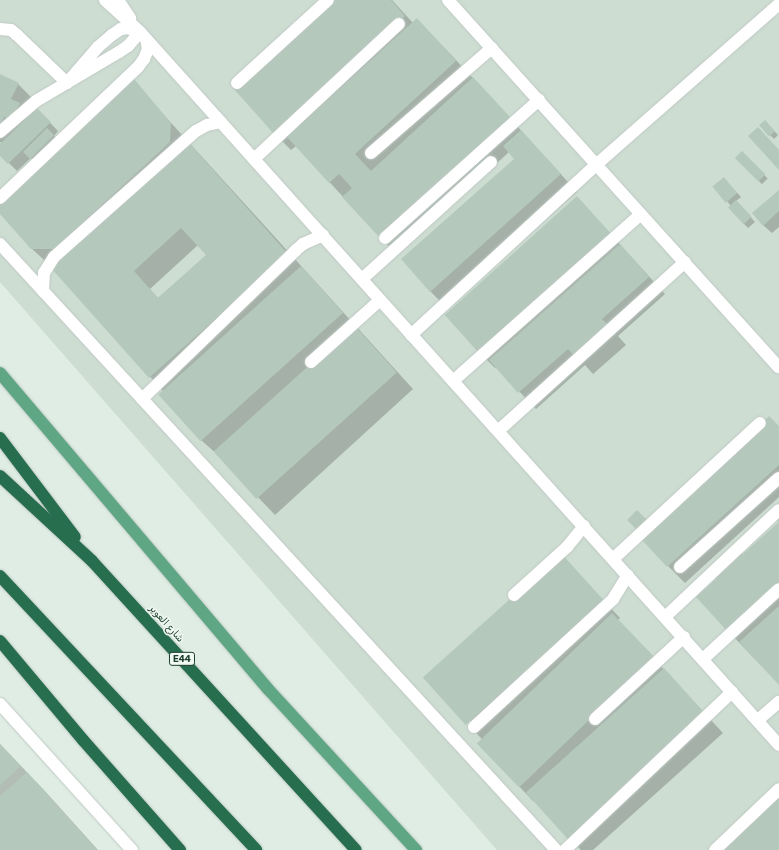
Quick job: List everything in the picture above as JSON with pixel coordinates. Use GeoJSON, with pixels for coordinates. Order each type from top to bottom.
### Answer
{"type":"FeatureCollection","features":[{"type":"Feature","properties":{"kind":"highway"},"geometry":{"type":"LineString","coordinates":[[0,438],[92,561]]}},
{"type":"Feature","properties":{"kind":"highway","name":"شارع العوير"},"geometry":{"type":"LineString","coordinates":[[0,476],[92,561],[356,850]]}},
{"type":"Feature","properties":{"kind":"highway"},"geometry":{"type":"LineString","coordinates":[[0,576],[256,850]]}},
{"type":"Feature","properties":{"kind":"highway"},"geometry":{"type":"LineString","coordinates":[[0,641],[78,734],[180,850]]}},
{"type":"Feature","properties":{"kind":"main road"},"geometry":{"type":"LineString","coordinates":[[0,373],[268,689],[416,850]]}},
{"type":"Feature","properties":{"kind":"street"},"geometry":{"type":"LineString","coordinates":[[105,0],[143,36],[221,122],[684,637],[779,745]]}},
{"type":"Feature","properties":{"kind":"street"},"geometry":{"type":"LineString","coordinates":[[0,198],[138,67],[144,59],[148,49],[143,36],[118,0]]}},
{"type":"Feature","properties":{"kind":"street"},"geometry":{"type":"LineString","coordinates":[[237,83],[328,0]]}},
{"type":"Feature","properties":{"kind":"street"},"geometry":{"type":"LineString","coordinates":[[448,0],[779,367]]}},
{"type":"Feature","properties":{"kind":"street"},"geometry":{"type":"LineString","coordinates":[[411,335],[597,164],[779,4]]}},
{"type":"Feature","properties":{"kind":"street"},"geometry":{"type":"LineString","coordinates":[[254,159],[399,24]]}},
{"type":"Feature","properties":{"kind":"street"},"geometry":{"type":"LineString","coordinates":[[67,82],[98,47],[121,29],[128,28],[143,36]]}},
{"type":"Feature","properties":{"kind":"street"},"geometry":{"type":"LineString","coordinates":[[0,29],[11,30],[67,82]]}},
{"type":"Feature","properties":{"kind":"street"},"geometry":{"type":"LineString","coordinates":[[0,132],[25,109],[143,36]]}},
{"type":"Feature","properties":{"kind":"street"},"geometry":{"type":"LineString","coordinates":[[371,153],[492,48]]}},
{"type":"Feature","properties":{"kind":"street"},"geometry":{"type":"LineString","coordinates":[[386,238],[539,100]]}},
{"type":"Feature","properties":{"kind":"street"},"geometry":{"type":"LineString","coordinates":[[43,291],[44,273],[54,257],[196,130],[207,125],[221,122]]}},
{"type":"Feature","properties":{"kind":"street"},"geometry":{"type":"LineString","coordinates":[[362,279],[491,162]]}},
{"type":"Feature","properties":{"kind":"street"},"geometry":{"type":"LineString","coordinates":[[453,381],[641,214]]}},
{"type":"Feature","properties":{"kind":"street"},"geometry":{"type":"LineString","coordinates":[[142,399],[295,251],[303,244],[323,235]]}},
{"type":"Feature","properties":{"kind":"street"},"geometry":{"type":"LineString","coordinates":[[0,244],[556,850]]}},
{"type":"Feature","properties":{"kind":"street"},"geometry":{"type":"LineString","coordinates":[[498,431],[685,262]]}},
{"type":"Feature","properties":{"kind":"street"},"geometry":{"type":"LineString","coordinates":[[311,362],[380,300]]}},
{"type":"Feature","properties":{"kind":"street"},"geometry":{"type":"LineString","coordinates":[[613,559],[760,422]]}},
{"type":"Feature","properties":{"kind":"street"},"geometry":{"type":"LineString","coordinates":[[680,567],[779,478]]}},
{"type":"Feature","properties":{"kind":"street"},"geometry":{"type":"LineString","coordinates":[[665,616],[779,510]]}},
{"type":"Feature","properties":{"kind":"street"},"geometry":{"type":"LineString","coordinates":[[514,595],[567,547],[584,526]]}},
{"type":"Feature","properties":{"kind":"street"},"geometry":{"type":"LineString","coordinates":[[474,727],[603,609],[613,599],[628,575]]}},
{"type":"Feature","properties":{"kind":"street"},"geometry":{"type":"LineString","coordinates":[[703,659],[779,589]]}},
{"type":"Feature","properties":{"kind":"street"},"geometry":{"type":"LineString","coordinates":[[595,719],[684,637]]}},
{"type":"Feature","properties":{"kind":"street"},"geometry":{"type":"LineString","coordinates":[[565,850],[732,692]]}},
{"type":"Feature","properties":{"kind":"street"},"geometry":{"type":"LineString","coordinates":[[760,722],[779,702]]}},
{"type":"Feature","properties":{"kind":"street"},"geometry":{"type":"LineString","coordinates":[[0,704],[132,850]]}},
{"type":"Feature","properties":{"kind":"street"},"geometry":{"type":"LineString","coordinates":[[760,722],[779,739]]}},
{"type":"Feature","properties":{"kind":"street"},"geometry":{"type":"LineString","coordinates":[[715,850],[779,789]]}},
{"type":"Feature","properties":{"kind":"shaded area"},"geometry":{"type":"Polygon","coordinates":[[[0,0],[779,0],[779,850],[497,850],[0,282],[0,0]]]}},
{"type":"Feature","properties":{"kind":"building"},"geometry":{"type":"Polygon","coordinates":[[[329,0],[391,0],[405,16],[274,134],[232,87],[329,0]]]}},
{"type":"Feature","properties":{"kind":"building"},"geometry":{"type":"Polygon","coordinates":[[[417,18],[456,61],[355,154],[371,171],[473,77],[511,118],[380,238],[342,197],[352,188],[339,174],[329,183],[287,137],[417,18]]]}},
{"type":"Feature","properties":{"kind":"building"},"geometry":{"type":"Polygon","coordinates":[[[0,74],[19,83],[11,99],[20,103],[11,120],[4,117],[0,125],[0,74]]]}},
{"type":"Feature","properties":{"kind":"building"},"geometry":{"type":"Polygon","coordinates":[[[134,79],[171,123],[170,142],[54,249],[31,249],[0,214],[0,200],[134,79]]]}},
{"type":"Feature","properties":{"kind":"building"},"geometry":{"type":"Polygon","coordinates":[[[37,108],[51,122],[8,164],[0,156],[0,144],[37,108]]]}},
{"type":"Feature","properties":{"kind":"building"},"geometry":{"type":"Polygon","coordinates":[[[765,120],[775,131],[769,137],[759,125],[765,120]]]}},
{"type":"Feature","properties":{"kind":"building"},"geometry":{"type":"Polygon","coordinates":[[[758,127],[779,150],[779,170],[748,136],[758,127]]]}},
{"type":"Feature","properties":{"kind":"building"},"geometry":{"type":"Polygon","coordinates":[[[47,128],[54,135],[30,159],[23,152],[47,128]]]}},
{"type":"Feature","properties":{"kind":"building"},"geometry":{"type":"Polygon","coordinates":[[[521,130],[561,174],[430,292],[401,259],[514,159],[503,146],[521,130]]]}},
{"type":"Feature","properties":{"kind":"building"},"geometry":{"type":"Polygon","coordinates":[[[190,144],[288,254],[149,378],[51,268],[190,144]],[[181,228],[134,271],[158,298],[206,255],[181,228]]]}},
{"type":"Feature","properties":{"kind":"building"},"geometry":{"type":"Polygon","coordinates":[[[742,151],[765,174],[758,181],[735,158],[742,151]]]}},
{"type":"Feature","properties":{"kind":"building"},"geometry":{"type":"Polygon","coordinates":[[[724,177],[737,193],[726,203],[712,186],[724,177]]]}},
{"type":"Feature","properties":{"kind":"building"},"geometry":{"type":"Polygon","coordinates":[[[779,190],[779,211],[763,226],[752,213],[779,190]]]}},
{"type":"Feature","properties":{"kind":"building"},"geometry":{"type":"Polygon","coordinates":[[[577,196],[610,233],[478,352],[445,315],[577,196]]]}},
{"type":"Feature","properties":{"kind":"building"},"geometry":{"type":"Polygon","coordinates":[[[736,200],[752,217],[744,224],[728,208],[736,200]]]}},
{"type":"Feature","properties":{"kind":"building"},"geometry":{"type":"Polygon","coordinates":[[[620,244],[649,277],[602,319],[610,327],[576,358],[568,349],[518,393],[489,360],[620,244]]]}},
{"type":"Feature","properties":{"kind":"building"},"geometry":{"type":"Polygon","coordinates":[[[301,266],[343,313],[200,441],[158,394],[301,266]]]}},
{"type":"Feature","properties":{"kind":"building"},"geometry":{"type":"Polygon","coordinates":[[[354,325],[397,373],[256,499],[214,451],[354,325]]]}},
{"type":"Feature","properties":{"kind":"building"},"geometry":{"type":"Polygon","coordinates":[[[769,416],[779,426],[779,465],[667,567],[642,540],[657,518],[769,416]]]}},
{"type":"Feature","properties":{"kind":"building"},"geometry":{"type":"Polygon","coordinates":[[[637,510],[648,521],[638,531],[627,520],[637,510]]]}},
{"type":"Feature","properties":{"kind":"building"},"geometry":{"type":"Polygon","coordinates":[[[779,510],[779,522],[773,516],[779,510]]]}},
{"type":"Feature","properties":{"kind":"building"},"geometry":{"type":"Polygon","coordinates":[[[779,522],[779,584],[727,631],[696,597],[716,579],[712,574],[739,549],[743,554],[779,522]]]}},
{"type":"Feature","properties":{"kind":"building"},"geometry":{"type":"Polygon","coordinates":[[[561,553],[604,601],[466,725],[423,677],[561,553]]]}},
{"type":"Feature","properties":{"kind":"building"},"geometry":{"type":"Polygon","coordinates":[[[779,606],[779,685],[739,642],[779,606]]]}},
{"type":"Feature","properties":{"kind":"building"},"geometry":{"type":"Polygon","coordinates":[[[612,613],[654,657],[519,787],[477,744],[612,613]]]}},
{"type":"Feature","properties":{"kind":"building"},"geometry":{"type":"Polygon","coordinates":[[[664,668],[707,716],[569,840],[526,792],[664,668]]]}},
{"type":"Feature","properties":{"kind":"building"},"geometry":{"type":"Polygon","coordinates":[[[0,744],[21,766],[0,785],[0,744]]]}},
{"type":"Feature","properties":{"kind":"building"},"geometry":{"type":"Polygon","coordinates":[[[27,772],[97,850],[0,850],[0,796],[27,772]]]}},
{"type":"Feature","properties":{"kind":"building"},"geometry":{"type":"Polygon","coordinates":[[[774,794],[779,799],[779,850],[716,850],[774,794]]]}}]}
